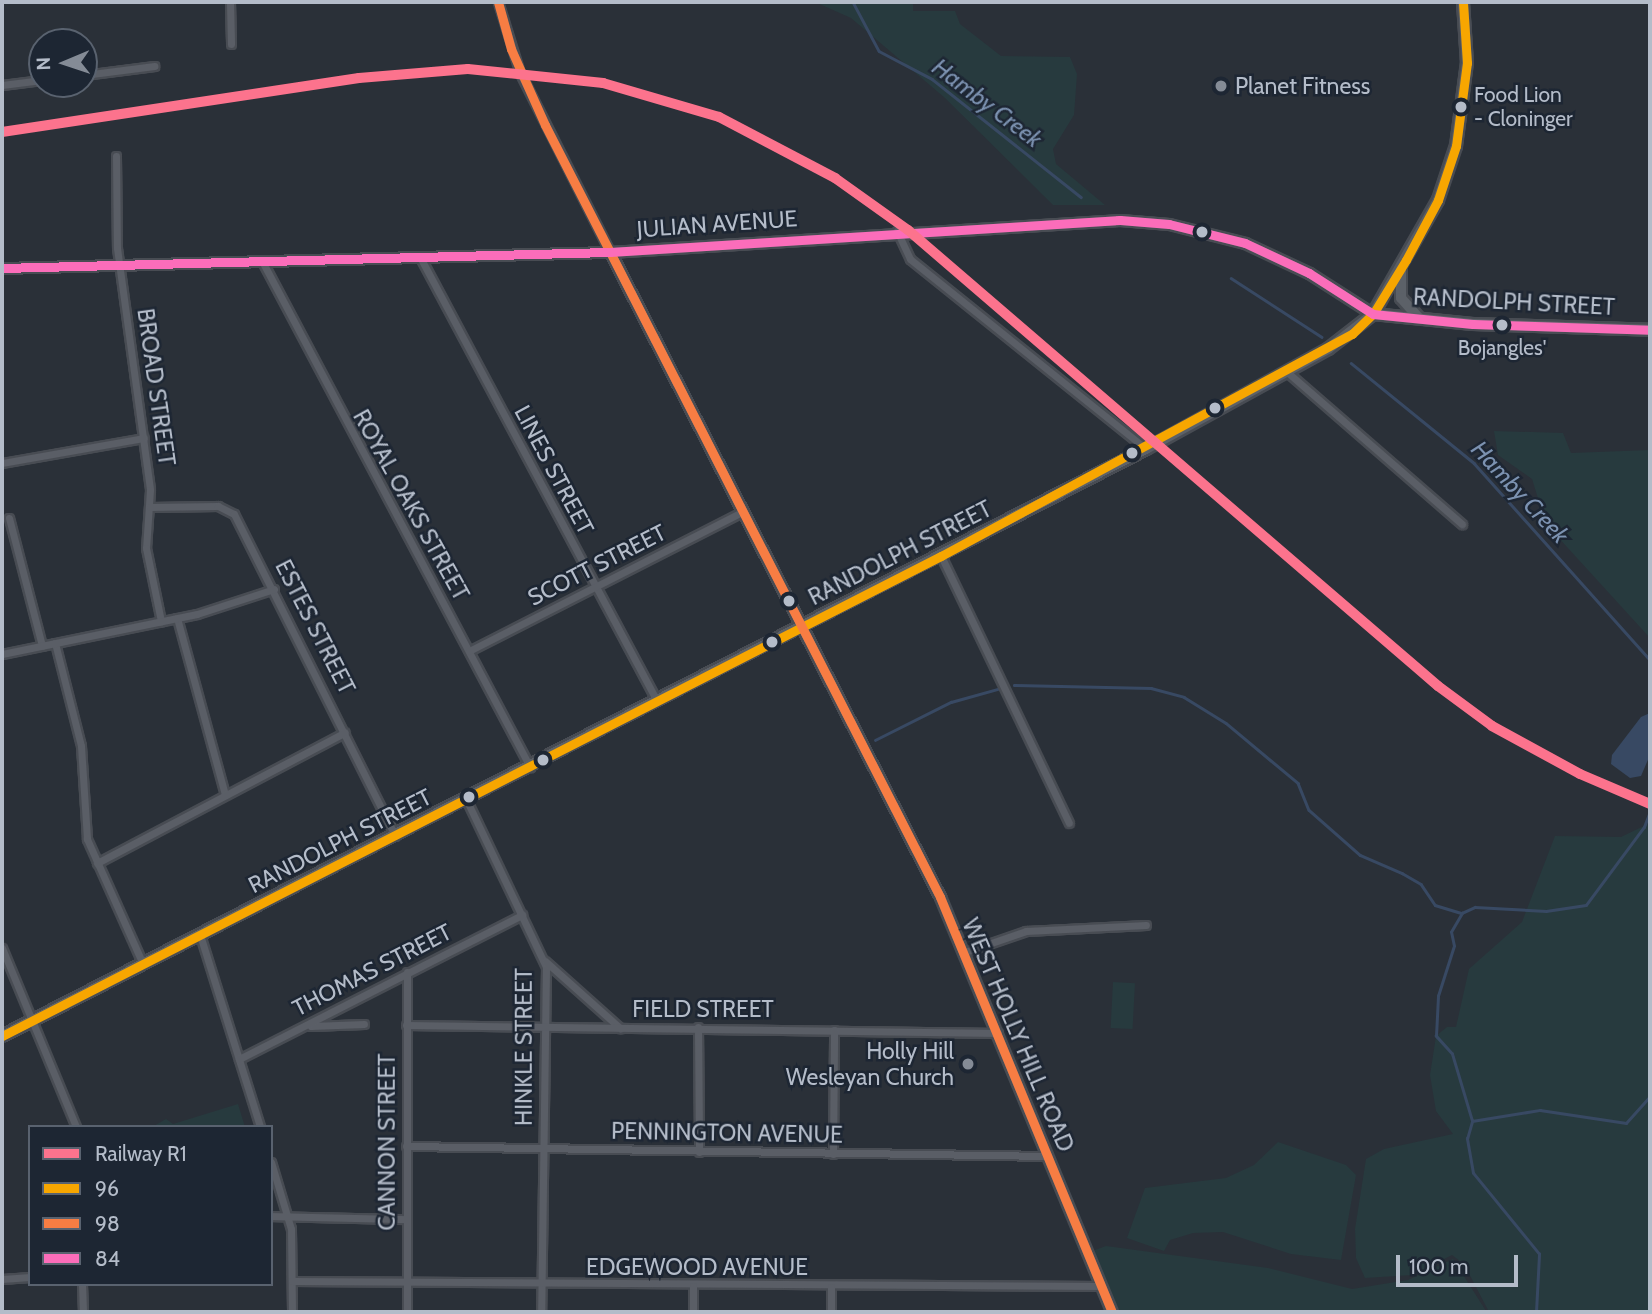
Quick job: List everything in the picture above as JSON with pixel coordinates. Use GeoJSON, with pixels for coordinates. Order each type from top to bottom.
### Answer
{"type":"FeatureCollection","features":[{"type":"Feature","properties":{"kind":"main road"},"geometry":{"type":"LineString","coordinates":[[1373,314],[1438,200],[1456,146],[1467,63],[1463,2]]}},
{"type":"Feature","properties":{"kind":"main road"},"geometry":{"type":"LineString","coordinates":[[1401,269],[1401,298],[1419,318]]}},
{"type":"Feature","properties":{"kind":"main road","name":"RANDOLPH STREET"},"geometry":{"type":"LineString","coordinates":[[2,1036],[1146,449],[1352,334],[1373,314],[1650,330]]}},
{"type":"Feature","properties":{"kind":"street"},"geometry":{"type":"LineString","coordinates":[[230,2],[231,44]]}},
{"type":"Feature","properties":{"kind":"street"},"geometry":{"type":"LineString","coordinates":[[498,2],[520,73],[610,252]]}},
{"type":"Feature","properties":{"kind":"street"},"geometry":{"type":"LineString","coordinates":[[98,73],[153,66]]}},
{"type":"Feature","properties":{"kind":"street"},"geometry":{"type":"LineString","coordinates":[[2,85],[28,82]]}},
{"type":"Feature","properties":{"kind":"street","name":"BROAD STREET"},"geometry":{"type":"LineString","coordinates":[[116,156],[120,266],[144,438],[150,508],[146,548],[161,621]]}},
{"type":"Feature","properties":{"kind":"street","name":"JULIAN AVENUE"},"geometry":{"type":"LineString","coordinates":[[2,268],[610,252],[896,231],[1120,220],[1169,224],[1245,243],[1309,273],[1373,314]]}},
{"type":"Feature","properties":{"kind":"street"},"geometry":{"type":"LineString","coordinates":[[896,231],[910,259],[1146,449]]}},
{"type":"Feature","properties":{"kind":"street","name":"WEST HOLLY HILL ROAD"},"geometry":{"type":"LineString","coordinates":[[610,252],[965,952],[1112,1312]]}},
{"type":"Feature","properties":{"kind":"street","name":"LINES STREET"},"geometry":{"type":"LineString","coordinates":[[420,257],[657,701]]}},
{"type":"Feature","properties":{"kind":"street","name":"ROYAL OAKS STREET"},"geometry":{"type":"LineString","coordinates":[[262,261],[530,766]]}},
{"type":"Feature","properties":{"kind":"street"},"geometry":{"type":"LineString","coordinates":[[1287,372],[1462,524]]}},
{"type":"Feature","properties":{"kind":"street"},"geometry":{"type":"LineString","coordinates":[[2,463],[144,438]]}},
{"type":"Feature","properties":{"kind":"street","name":"ESTES STREET"},"geometry":{"type":"LineString","coordinates":[[150,508],[228,509],[241,524],[396,836]]}},
{"type":"Feature","properties":{"kind":"street","name":"SCOTT STREET"},"geometry":{"type":"LineString","coordinates":[[469,651],[743,512]]}},
{"type":"Feature","properties":{"kind":"street"},"geometry":{"type":"LineString","coordinates":[[9,517],[42,646]]}},
{"type":"Feature","properties":{"kind":"street"},"geometry":{"type":"LineString","coordinates":[[941,556],[1069,823]]}},
{"type":"Feature","properties":{"kind":"street"},"geometry":{"type":"LineString","coordinates":[[2,654],[177,618],[274,589]]}},
{"type":"Feature","properties":{"kind":"street"},"geometry":{"type":"LineString","coordinates":[[177,618],[225,795]]}},
{"type":"Feature","properties":{"kind":"street"},"geometry":{"type":"LineString","coordinates":[[55,643],[81,746],[84,823],[97,863],[143,964]]}},
{"type":"Feature","properties":{"kind":"street"},"geometry":{"type":"LineString","coordinates":[[97,863],[345,732]]}},
{"type":"Feature","properties":{"kind":"street","name":"HINKLE STREET"},"geometry":{"type":"LineString","coordinates":[[466,799],[545,961],[541,1312]]}},
{"type":"Feature","properties":{"kind":"street","name":"THOMAS STREET"},"geometry":{"type":"LineString","coordinates":[[239,1059],[522,915]]}},
{"type":"Feature","properties":{"kind":"street"},"geometry":{"type":"LineString","coordinates":[[965,952],[1026,931],[1146,925]]}},
{"type":"Feature","properties":{"kind":"street"},"geometry":{"type":"LineString","coordinates":[[201,935],[259,1125]]}},
{"type":"Feature","properties":{"kind":"street"},"geometry":{"type":"LineString","coordinates":[[2,948],[34,1019],[75,1125]]}},
{"type":"Feature","properties":{"kind":"street"},"geometry":{"type":"LineString","coordinates":[[545,961],[620,1028]]}},
{"type":"Feature","properties":{"kind":"street","name":"CANNON STREET"},"geometry":{"type":"LineString","coordinates":[[407,972],[407,1312]]}},
{"type":"Feature","properties":{"kind":"street"},"geometry":{"type":"LineString","coordinates":[[307,1026],[364,1024]]}},
{"type":"Feature","properties":{"kind":"street","name":"FIELD STREET"},"geometry":{"type":"LineString","coordinates":[[407,1025],[998,1033]]}},
{"type":"Feature","properties":{"kind":"street"},"geometry":{"type":"LineString","coordinates":[[698,1027],[699,1152]]}},
{"type":"Feature","properties":{"kind":"street"},"geometry":{"type":"LineString","coordinates":[[833,1154],[834,1030]]}},
{"type":"Feature","properties":{"kind":"street","name":"PENNINGTON AVENUE"},"geometry":{"type":"LineString","coordinates":[[406,1146],[1048,1156]]}},
{"type":"Feature","properties":{"kind":"street"},"geometry":{"type":"LineString","coordinates":[[273,1168],[289,1216],[292,1312]]}},
{"type":"Feature","properties":{"kind":"street"},"geometry":{"type":"LineString","coordinates":[[273,1216],[407,1219]]}},
{"type":"Feature","properties":{"kind":"street"},"geometry":{"type":"LineString","coordinates":[[2,1279],[28,1277]]}},
{"type":"Feature","properties":{"kind":"street","name":"EDGEWOOD AVENUE"},"geometry":{"type":"LineString","coordinates":[[292,1281],[542,1286],[1101,1286]]}},
{"type":"Feature","properties":{"kind":"street"},"geometry":{"type":"LineString","coordinates":[[82,1286],[83,1312]]}},
{"type":"Feature","properties":{"kind":"street"},"geometry":{"type":"LineString","coordinates":[[693,1286],[693,1312]]}},
{"type":"Feature","properties":{"kind":"street"},"geometry":{"type":"LineString","coordinates":[[831,1287],[831,1312]]}},
{"type":"Feature","properties":{"kind":"green space"},"geometry":{"type":"Polygon","coordinates":[[[815,2],[913,2],[913,11],[955,11],[960,24],[1001,56],[1070,57],[1077,74],[1074,115],[1053,149],[1056,164],[1105,205],[1053,205],[945,98],[851,18],[815,2]]]}},
{"type":"Feature","properties":{"kind":"green space"},"geometry":{"type":"Polygon","coordinates":[[[1494,431],[1563,433],[1571,453],[1650,450],[1650,638],[1546,524],[1532,479],[1498,455],[1494,431]]]}},
{"type":"Feature","properties":{"kind":"green space"},"geometry":{"type":"Polygon","coordinates":[[[1650,823],[1650,1312],[1489,1312],[1464,1264],[1452,1255],[1412,1275],[1365,1278],[1356,1258],[1355,1229],[1366,1159],[1384,1149],[1453,1134],[1436,1111],[1430,1075],[1436,1036],[1447,1027],[1456,1027],[1469,969],[1522,922],[1555,836],[1621,837],[1650,823]]]}},
{"type":"Feature","properties":{"kind":"green space"},"geometry":{"type":"Polygon","coordinates":[[[1113,982],[1135,983],[1133,1029],[1111,1028],[1113,982]]]}},
{"type":"Feature","properties":{"kind":"green space"},"geometry":{"type":"Polygon","coordinates":[[[238,1104],[244,1125],[156,1125],[166,1119],[173,1124],[238,1104]]]}},
{"type":"Feature","properties":{"kind":"green space"},"geometry":{"type":"Polygon","coordinates":[[[1278,1142],[1346,1165],[1356,1175],[1341,1260],[1291,1254],[1223,1232],[1193,1233],[1170,1240],[1164,1251],[1127,1238],[1145,1188],[1226,1178],[1254,1165],[1278,1142]]]}},
{"type":"Feature","properties":{"kind":"green space"},"geometry":{"type":"Polygon","coordinates":[[[1106,1246],[1268,1268],[1352,1289],[1408,1280],[1453,1259],[1486,1311],[1112,1312],[1087,1253],[1106,1246]]]}},
{"type":"Feature","properties":{"kind":"water"},"geometry":{"type":"Polygon","coordinates":[[[1650,713],[1650,755],[1641,776],[1630,778],[1611,764],[1612,755],[1641,717],[1650,713]]]}},
{"type":"Feature","properties":{"kind":"waterway","name":"Hamby Creek"},"geometry":{"type":"LineString","coordinates":[[853,2],[879,51],[932,79],[1081,197]]}},
{"type":"Feature","properties":{"kind":"waterway","name":"Hamby Creek"},"geometry":{"type":"LineString","coordinates":[[1231,278],[1322,337]]}},
{"type":"Feature","properties":{"kind":"waterway","name":"Hamby Creek"},"geometry":{"type":"LineString","coordinates":[[1351,363],[1474,463],[1650,660]]}},
{"type":"Feature","properties":{"kind":"waterway"},"geometry":{"type":"LineString","coordinates":[[1014,685],[1151,688],[1184,697],[1226,723],[1298,783],[1309,810],[1360,855],[1421,884],[1435,905],[1461,913]]}},
{"type":"Feature","properties":{"kind":"waterway"},"geometry":{"type":"LineString","coordinates":[[875,740],[951,702],[1001,688]]}},
{"type":"Feature","properties":{"kind":"waterway","name":"Hamby Creek"},"geometry":{"type":"LineString","coordinates":[[1536,1312],[1539,1254],[1473,1173],[1467,1139],[1472,1121],[1452,1054],[1436,1036],[1438,996],[1454,946],[1451,932],[1462,913],[1475,907],[1546,911],[1586,905],[1644,827],[1649,814]]}},
{"type":"Feature","properties":{"kind":"waterway"},"geometry":{"type":"LineString","coordinates":[[1472,1121],[1540,1110],[1626,1123],[1650,1096]]}},
{"type":"Feature","properties":{"kind":"rail line","name":"R1"},"geometry":{"type":"LineString","coordinates":[[2,132],[359,78],[468,69],[603,83],[719,117],[835,178],[908,230],[1438,686],[1492,726],[1580,774],[1650,804]]}},
{"type":"Feature","properties":{"kind":"transit line","name":"98"},"geometry":{"type":"LineString","coordinates":[[498,2],[511,49],[545,125],[940,897],[1112,1312]]}},
{"type":"Feature","properties":{"kind":"transit line","name":"96"},"geometry":{"type":"LineString","coordinates":[[2,1036],[941,556],[1352,334],[1373,314],[1438,200],[1456,146],[1467,63],[1463,2]]}},
{"type":"Feature","properties":{"kind":"transit line","name":"84"},"geometry":{"type":"LineString","coordinates":[[2,268],[610,252],[1120,220],[1169,224],[1245,243],[1309,273],[1373,314],[1473,324],[1650,330]]}},
{"type":"Feature","properties":{"kind":"place","name":"Planet Fitness"},"geometry":{"type":"Point","coordinates":[1221,86]}},
{"type":"Feature","properties":{"kind":"place","name":"Food Lion - Cloninger"},"geometry":{"type":"Point","coordinates":[1461,107]}},
{"type":"Feature","properties":{"kind":"place","name":"Bojangles'"},"geometry":{"type":"Point","coordinates":[1502,325]}},
{"type":"Feature","properties":{"kind":"place","name":"Holly Hill Wesleyan Church"},"geometry":{"type":"Point","coordinates":[968,1064]}}]}
